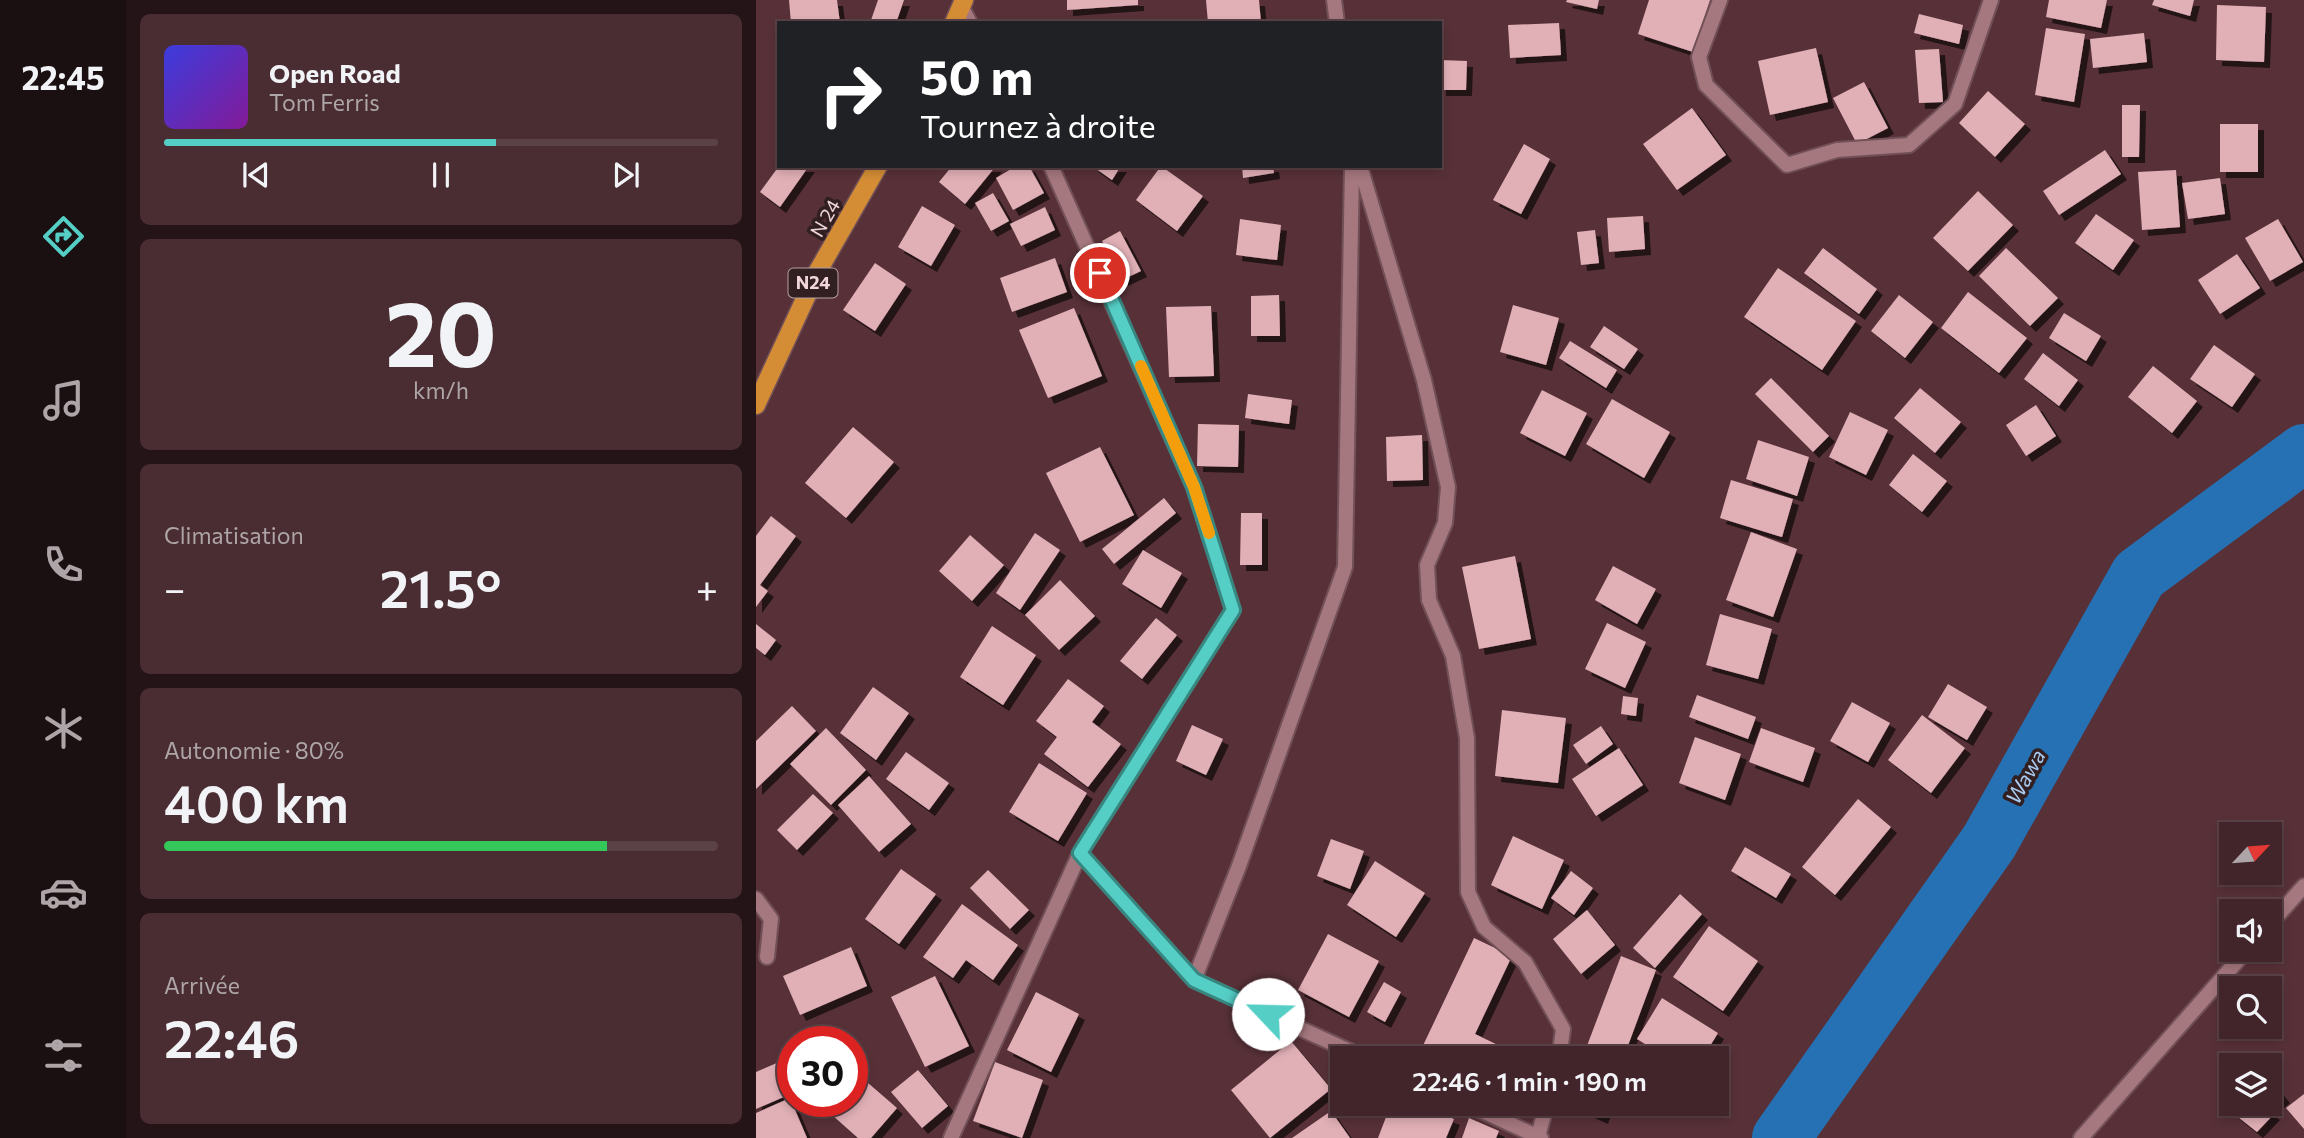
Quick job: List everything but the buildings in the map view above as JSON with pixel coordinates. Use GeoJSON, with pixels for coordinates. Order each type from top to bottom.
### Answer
{"type":"FeatureCollection","features":[{"type":"Feature","properties":{"kind":"main road","name":"N 24"},"geometry":{"type":"LineString","coordinates":[[756,405],[818,271],[877,168]]}},
{"type":"Feature","properties":{"kind":"street"},"geometry":{"type":"LineString","coordinates":[[1334,0],[1337,21]]}},
{"type":"Feature","properties":{"kind":"street"},"geometry":{"type":"LineString","coordinates":[[1720,0],[1699,57],[1706,85],[1787,165],[1838,150],[1909,145],[1955,104],[1991,0]]}},
{"type":"Feature","properties":{"kind":"street"},"geometry":{"type":"LineString","coordinates":[[951,1138],[1080,853],[1233,610],[1194,487],[1052,168]]}},
{"type":"Feature","properties":{"kind":"street"},"geometry":{"type":"LineString","coordinates":[[1194,980],[1239,866],[1345,568],[1352,168]]}},
{"type":"Feature","properties":{"kind":"street"},"geometry":{"type":"LineString","coordinates":[[1361,168],[1424,380],[1448,487],[1444,523],[1427,565],[1429,600],[1453,656],[1467,738],[1468,892],[1484,927],[1525,962],[1563,1029],[1561,1046]]}},
{"type":"Feature","properties":{"kind":"street"},"geometry":{"type":"LineString","coordinates":[[1080,853],[1194,980],[1339,1046]]}},
{"type":"Feature","properties":{"kind":"street"},"geometry":{"type":"LineString","coordinates":[[2282,911],[2304,886]]}},
{"type":"Feature","properties":{"kind":"street"},"geometry":{"type":"LineString","coordinates":[[756,899],[771,919],[767,957]]}},
{"type":"Feature","properties":{"kind":"street"},"geometry":{"type":"LineString","coordinates":[[2081,1138],[2236,962]]}},
{"type":"Feature","properties":{"kind":"street"},"geometry":{"type":"LineString","coordinates":[[1493,1116],[1539,1137],[1544,1116]]}},
{"type":"Feature","properties":{"kind":"waterway","name":"Wawa"},"geometry":{"type":"LineString","coordinates":[[1781,1138],[1989,842],[2139,575],[2304,453]]}},
{"type":"Feature","properties":{"kind":"slow traffic"},"geometry":{"type":"LineString","coordinates":[[1141,366],[1194,487],[1209,533]]}},
{"type":"Feature","properties":{"kind":"route"},"geometry":{"type":"LineString","coordinates":[[1100,273],[1194,487],[1233,610],[1080,853],[1194,980],[1268,1014]]}}]}
